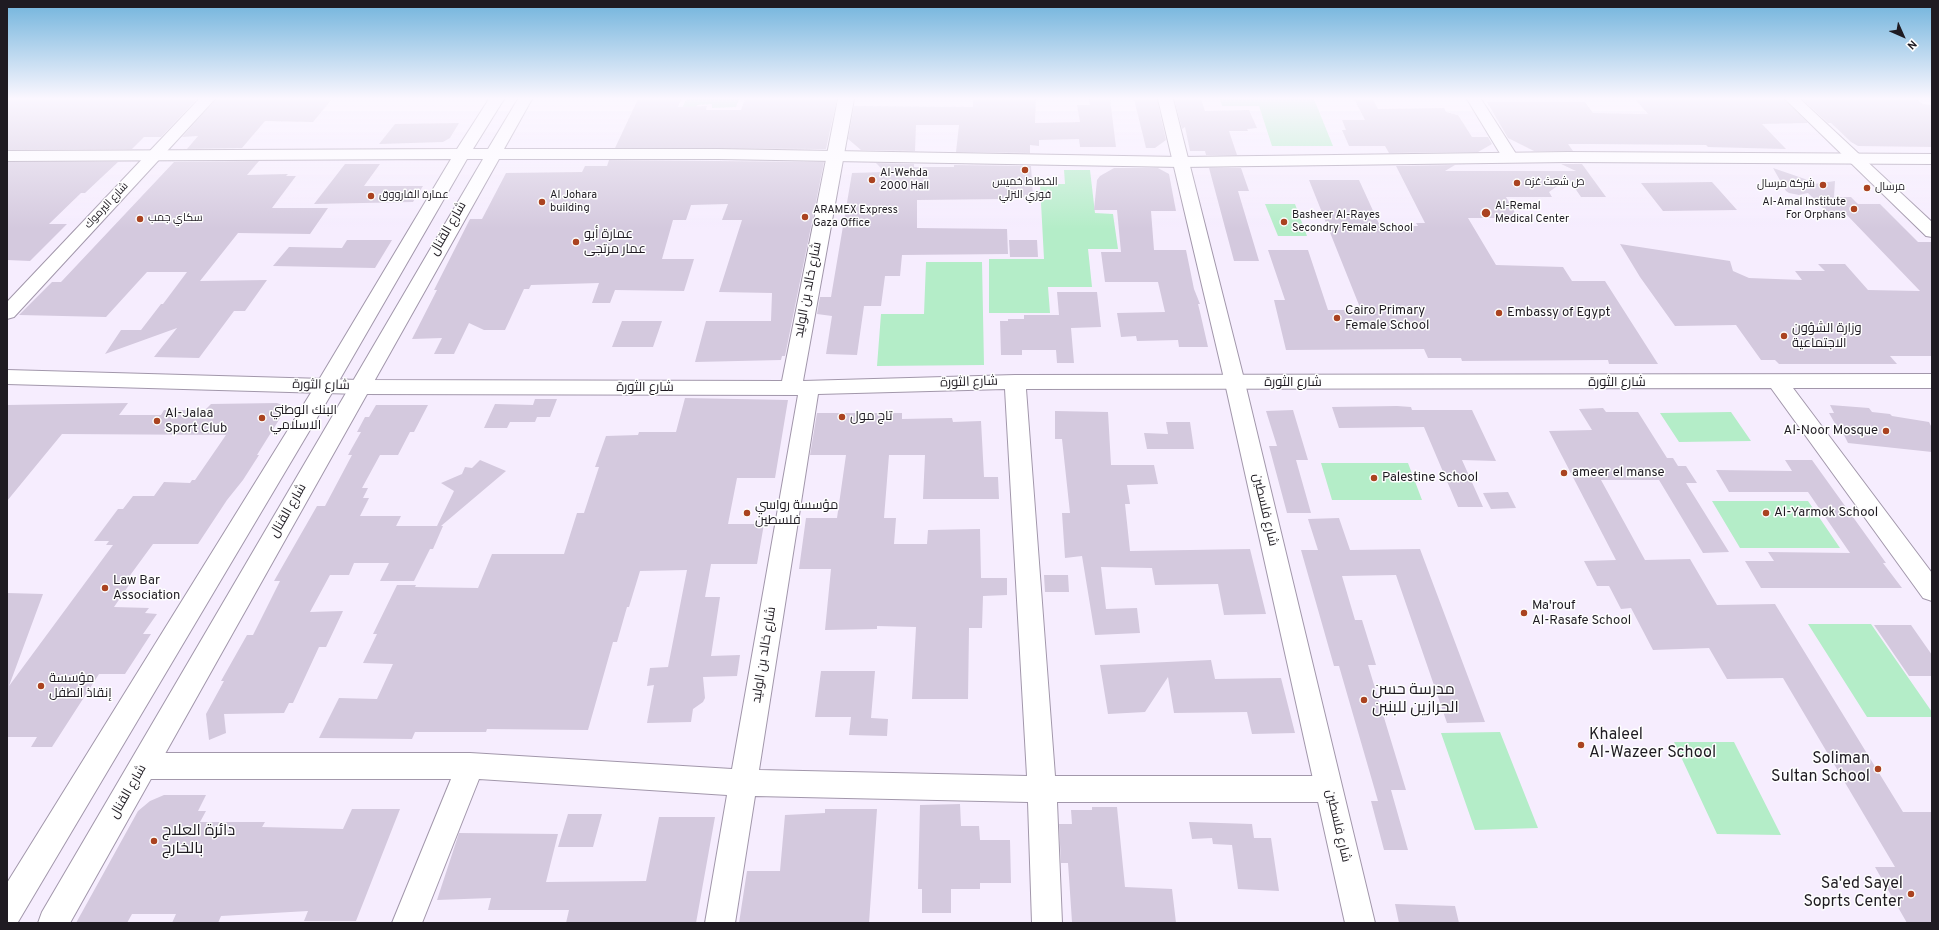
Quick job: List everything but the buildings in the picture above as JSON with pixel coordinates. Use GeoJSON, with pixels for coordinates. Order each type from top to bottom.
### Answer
{"type":"FeatureCollection","features":[{"type":"Feature","properties":{"kind":"street","name":"شارع اليرموك"},"geometry":{"type":"LineString","coordinates":[[7,313],[167,142]]}},
{"type":"Feature","properties":{"kind":"street","name":"شارع القنال"},"geometry":{"type":"LineString","coordinates":[[7,911],[326,386],[469,142]]}},
{"type":"Feature","properties":{"kind":"street","name":"شارع القنال"},"geometry":{"type":"LineString","coordinates":[[53,923],[499,142]]}},
{"type":"Feature","properties":{"kind":"street","name":"شارع خالد بن الوليد"},"geometry":{"type":"LineString","coordinates":[[720,923],[744,783],[800,388],[838,142]]}},
{"type":"Feature","properties":{"kind":"street","name":"شارع فلسطين"},"geometry":{"type":"LineString","coordinates":[[1176,142],[1235,383],[1360,923]]}},
{"type":"Feature","properties":{"kind":"street"},"geometry":{"type":"LineString","coordinates":[[1501,142],[1510,157]]}},
{"type":"Feature","properties":{"kind":"street"},"geometry":{"type":"LineString","coordinates":[[1839,142],[1932,232]]}},
{"type":"Feature","properties":{"kind":"street"},"geometry":{"type":"LineString","coordinates":[[7,156],[492,154],[1181,162],[1510,157],[1932,159]]}},
{"type":"Feature","properties":{"kind":"street","name":"شارع الثورة"},"geometry":{"type":"LineString","coordinates":[[7,377],[360,387],[800,388],[1015,382],[1778,383],[1932,381]]}},
{"type":"Feature","properties":{"kind":"street"},"geometry":{"type":"LineString","coordinates":[[1015,382],[1042,789],[1047,923]]}},
{"type":"Feature","properties":{"kind":"street"},"geometry":{"type":"LineString","coordinates":[[1778,383],[1932,591]]}},
{"type":"Feature","properties":{"kind":"street"},"geometry":{"type":"LineString","coordinates":[[144,766],[470,766],[744,783],[1042,789],[1328,789]]}},
{"type":"Feature","properties":{"kind":"street"},"geometry":{"type":"LineString","coordinates":[[407,923],[470,766]]}},
{"type":"Feature","properties":{"kind":"green space"},"geometry":{"type":"Polygon","coordinates":[[[1271,142],[1332,142],[1333,146],[1272,146],[1271,142]]]}},
{"type":"Feature","properties":{"kind":"green space"},"geometry":{"type":"Polygon","coordinates":[[[1064,170],[1090,170],[1095,213],[1113,214],[1118,249],[1088,249],[1092,287],[1048,287],[1050,313],[989,313],[989,259],[1044,259],[1040,184],[1065,184],[1064,170]]]}},
{"type":"Feature","properties":{"kind":"green space"},"geometry":{"type":"Polygon","coordinates":[[[1265,204],[1295,204],[1307,236],[1278,236],[1265,204]]]}},
{"type":"Feature","properties":{"kind":"green space"},"geometry":{"type":"Polygon","coordinates":[[[926,262],[982,262],[984,365],[877,366],[881,314],[924,314],[926,262]]]}},
{"type":"Feature","properties":{"kind":"green space"},"geometry":{"type":"Polygon","coordinates":[[[1731,412],[1751,441],[1679,442],[1660,413],[1731,412]]]}},
{"type":"Feature","properties":{"kind":"green space"},"geometry":{"type":"Polygon","coordinates":[[[1321,463],[1408,463],[1422,500],[1332,500],[1321,463]]]}},
{"type":"Feature","properties":{"kind":"green space"},"geometry":{"type":"Polygon","coordinates":[[[1712,501],[1808,501],[1840,548],[1740,548],[1712,501]]]}},
{"type":"Feature","properties":{"kind":"green space"},"geometry":{"type":"Polygon","coordinates":[[[1808,624],[1871,624],[1932,712],[1932,717],[1867,717],[1808,624]]]}},
{"type":"Feature","properties":{"kind":"green space"},"geometry":{"type":"Polygon","coordinates":[[[1500,732],[1538,828],[1475,830],[1441,733],[1500,732]]]}},
{"type":"Feature","properties":{"kind":"green space"},"geometry":{"type":"Polygon","coordinates":[[[1674,742],[1734,742],[1781,835],[1717,834],[1674,742]]]}},
{"type":"Feature","properties":{"kind":"place","name":"الخطاط خميس فوزي النزلي"},"geometry":{"type":"Point","coordinates":[1025,170]}},
{"type":"Feature","properties":{"kind":"place","name":"Al-Wehda 2000 Hall"},"geometry":{"type":"Point","coordinates":[872,180]}},
{"type":"Feature","properties":{"kind":"place","name":"ص شعث غزه"},"geometry":{"type":"Point","coordinates":[1517,183]}},
{"type":"Feature","properties":{"kind":"place","name":"شركة مرسال"},"geometry":{"type":"Point","coordinates":[1823,185]}},
{"type":"Feature","properties":{"kind":"place","name":"مرسال"},"geometry":{"type":"Point","coordinates":[1867,188]}},
{"type":"Feature","properties":{"kind":"place","name":"عمارة الفارووق"},"geometry":{"type":"Point","coordinates":[371,196]}},
{"type":"Feature","properties":{"kind":"place","name":"Al Johara building"},"geometry":{"type":"Point","coordinates":[542,202]}},
{"type":"Feature","properties":{"kind":"place","name":"Al-Amal Institute For Orphans"},"geometry":{"type":"Point","coordinates":[1854,209]}},
{"type":"Feature","properties":{"kind":"place","name":"Al-Remal Medical Center"},"geometry":{"type":"Point","coordinates":[1486,213]}},
{"type":"Feature","properties":{"kind":"place","name":"ARAMEX Express Gaza Office"},"geometry":{"type":"Point","coordinates":[805,217]}},
{"type":"Feature","properties":{"kind":"place","name":"سكاي جمب"},"geometry":{"type":"Point","coordinates":[140,219]}},
{"type":"Feature","properties":{"kind":"place","name":"Basheer Al-Rayes Secondry Female School"},"geometry":{"type":"Point","coordinates":[1284,222]}},
{"type":"Feature","properties":{"kind":"place","name":"عمارة أبو عمار مرتجى"},"geometry":{"type":"Point","coordinates":[576,242]}},
{"type":"Feature","properties":{"kind":"place","name":"Embassy of Egypt"},"geometry":{"type":"Point","coordinates":[1499,313]}},
{"type":"Feature","properties":{"kind":"place","name":"Cairo Primary Female School"},"geometry":{"type":"Point","coordinates":[1337,318]}},
{"type":"Feature","properties":{"kind":"place","name":"وزارة الشؤون الاجتماعية"},"geometry":{"type":"Point","coordinates":[1784,336]}},
{"type":"Feature","properties":{"kind":"place","name":"تاج مول"},"geometry":{"type":"Point","coordinates":[842,417]}},
{"type":"Feature","properties":{"kind":"place","name":"البنك الوطني الاسلامي"},"geometry":{"type":"Point","coordinates":[262,418]}},
{"type":"Feature","properties":{"kind":"place","name":"Al-Jalaa Sport Club"},"geometry":{"type":"Point","coordinates":[157,421]}},
{"type":"Feature","properties":{"kind":"place","name":"Al-Noor Mosque"},"geometry":{"type":"Point","coordinates":[1886,431]}},
{"type":"Feature","properties":{"kind":"place","name":"ameer el manse"},"geometry":{"type":"Point","coordinates":[1564,473]}},
{"type":"Feature","properties":{"kind":"place","name":"Palestine School"},"geometry":{"type":"Point","coordinates":[1374,478]}},
{"type":"Feature","properties":{"kind":"place","name":"مؤسسة رواسي فلسطين"},"geometry":{"type":"Point","coordinates":[747,513]}},
{"type":"Feature","properties":{"kind":"place","name":"Al-Yarmok School"},"geometry":{"type":"Point","coordinates":[1766,513]}},
{"type":"Feature","properties":{"kind":"place","name":"Law Bar Association"},"geometry":{"type":"Point","coordinates":[105,588]}},
{"type":"Feature","properties":{"kind":"place","name":"Ma'rouf Al-Rasafe School"},"geometry":{"type":"Point","coordinates":[1524,613]}},
{"type":"Feature","properties":{"kind":"place","name":"مؤسسة إنقاذ الطفل"},"geometry":{"type":"Point","coordinates":[41,686]}},
{"type":"Feature","properties":{"kind":"place","name":"مدرسة حسن الحرازين للبنين"},"geometry":{"type":"Point","coordinates":[1364,700]}},
{"type":"Feature","properties":{"kind":"place","name":"Khaleel Al-Wazeer School"},"geometry":{"type":"Point","coordinates":[1581,745]}},
{"type":"Feature","properties":{"kind":"place","name":"Soliman Sultan School"},"geometry":{"type":"Point","coordinates":[1878,769]}},
{"type":"Feature","properties":{"kind":"place","name":"دائرة العلاج بالخارج"},"geometry":{"type":"Point","coordinates":[154,841]}},
{"type":"Feature","properties":{"kind":"place","name":"Sa'ed Sayel Soprts Center"},"geometry":{"type":"Point","coordinates":[1911,894]}}]}
